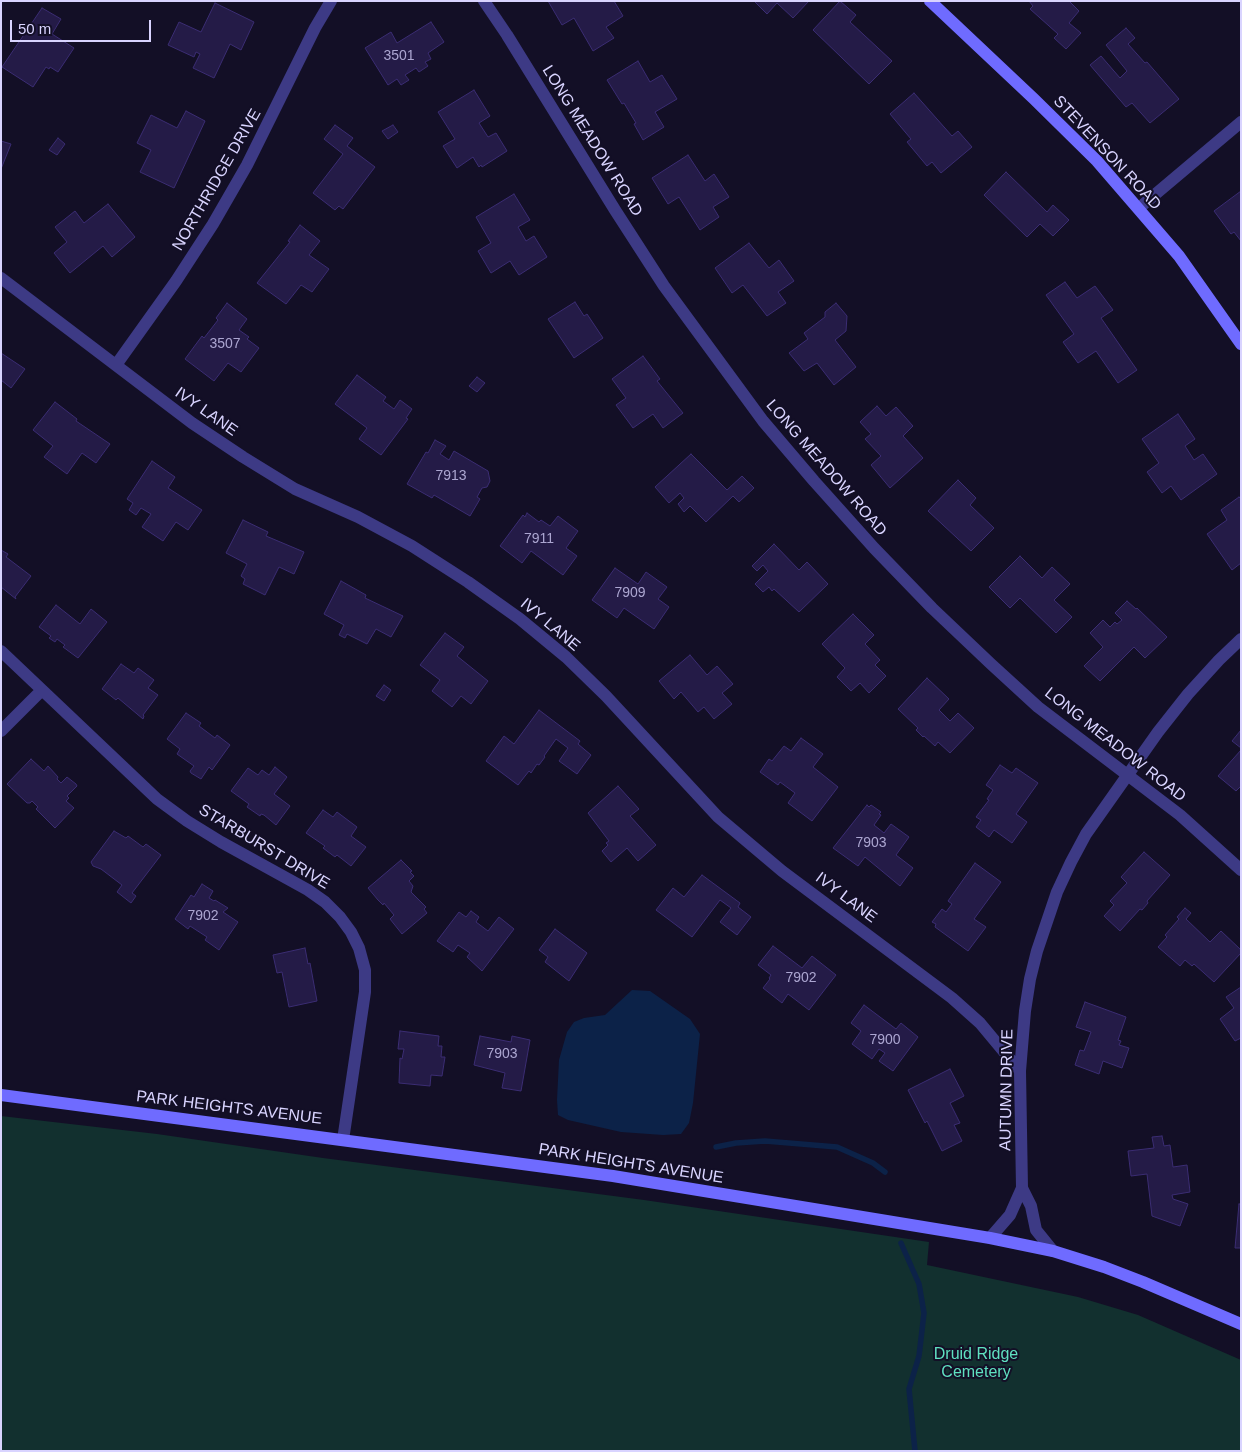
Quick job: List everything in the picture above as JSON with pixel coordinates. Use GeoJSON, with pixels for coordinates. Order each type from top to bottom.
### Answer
{"type":"FeatureCollection","features":[{"type":"Feature","properties":{"kind":"main road","name":"STEVENSON ROAD"},"geometry":{"type":"LineString","coordinates":[[930,1],[1097,161],[1179,256],[1241,344]]}},
{"type":"Feature","properties":{"kind":"main road","name":"PARK HEIGHTS AVENUE"},"geometry":{"type":"LineString","coordinates":[[1,1095],[613,1176],[990,1238],[1053,1251],[1143,1282],[1241,1324]]}},
{"type":"Feature","properties":{"kind":"street","name":"NORTHRIDGE DRIVE"},"geometry":{"type":"LineString","coordinates":[[116,365],[176,281],[212,224],[247,164],[315,28],[331,1]]}},
{"type":"Feature","properties":{"kind":"street","name":"LONG MEADOW ROAD"},"geometry":{"type":"LineString","coordinates":[[484,1],[664,286],[763,421],[874,548],[932,608],[1038,707],[1126,776],[1180,815],[1241,870]]}},
{"type":"Feature","properties":{"kind":"street"},"geometry":{"type":"LineString","coordinates":[[1139,208],[1241,122]]}},
{"type":"Feature","properties":{"kind":"street","name":"IVY LANE"},"geometry":{"type":"LineString","coordinates":[[1,278],[192,423],[243,457],[296,489],[358,517],[412,546],[468,582],[520,620],[566,657],[606,696],[718,817],[782,871],[952,998],[980,1023],[1020,1071]]}},
{"type":"Feature","properties":{"kind":"street","name":"AUTUMN DRIVE"},"geometry":{"type":"LineString","coordinates":[[990,1238],[1010,1215],[1022,1188],[1020,1071],[1025,1012],[1030,979],[1046,923],[1070,862],[1086,834],[1126,776],[1188,694],[1219,660],[1241,640]]}},
{"type":"Feature","properties":{"kind":"street","name":"STARBURST DRIVE"},"geometry":{"type":"LineString","coordinates":[[1,651],[157,799],[187,821],[221,842],[308,890],[325,902],[340,917],[351,932],[359,948],[365,970],[365,992],[343,1140]]}},
{"type":"Feature","properties":{"kind":"street"},"geometry":{"type":"LineString","coordinates":[[1,731],[42,690]]}},
{"type":"Feature","properties":{"kind":"street","name":"AUTUMN DRIVE"},"geometry":{"type":"LineString","coordinates":[[1022,1188],[1031,1206],[1036,1230],[1053,1251]]}},
{"type":"Feature","properties":{"kind":"green space","name":"Druid Ridge Cemetery"},"geometry":{"type":"Polygon","coordinates":[[[1,1116],[157,1134],[644,1200],[929,1242],[927,1265],[1078,1297],[1138,1315],[1241,1360],[1241,1451],[1,1451],[1,1116]]]}},
{"type":"Feature","properties":{"kind":"water"},"geometry":{"type":"Polygon","coordinates":[[[632,990],[650,991],[690,1019],[700,1034],[693,1103],[689,1123],[681,1134],[663,1135],[621,1132],[568,1120],[558,1115],[559,1060],[567,1032],[574,1022],[584,1018],[605,1015],[632,990]]]}},
{"type":"Feature","properties":{"kind":"building"},"geometry":{"type":"Polygon","coordinates":[[[548,1],[614,1],[623,16],[606,27],[614,38],[593,51],[574,18],[562,25],[548,1]]]}},
{"type":"Feature","properties":{"kind":"building"},"geometry":{"type":"Polygon","coordinates":[[[754,1],[809,1],[793,18],[777,3],[767,14],[754,1]]]}},
{"type":"Feature","properties":{"kind":"building"},"geometry":{"type":"Polygon","coordinates":[[[840,1],[856,15],[850,22],[892,61],[869,84],[813,30],[840,1]]]}},
{"type":"Feature","properties":{"kind":"building"},"geometry":{"type":"Polygon","coordinates":[[[1029,1],[1069,1],[1079,11],[1069,23],[1081,33],[1066,49],[1054,38],[1058,34],[1030,9],[1033,6],[1029,1]]]}},
{"type":"Feature","properties":{"kind":"building"},"geometry":{"type":"Polygon","coordinates":[[[215,3],[254,22],[241,50],[230,44],[214,78],[193,68],[200,54],[196,52],[194,57],[168,45],[179,22],[201,32],[215,3]]]}},
{"type":"Feature","properties":{"kind":"building"},"geometry":{"type":"Polygon","coordinates":[[[42,8],[61,19],[52,34],[74,48],[58,72],[50,67],[49,69],[46,67],[33,87],[2,67],[42,8]]]}},
{"type":"Feature","properties":{"kind":"building"},"geometry":{"type":"Polygon","coordinates":[[[431,22],[444,42],[428,53],[431,59],[425,62],[428,66],[419,72],[416,68],[405,75],[409,80],[401,85],[397,79],[388,85],[365,48],[391,32],[397,43],[431,22]]]}},
{"type":"Feature","properties":{"kind":"building"},"geometry":{"type":"Polygon","coordinates":[[[1126,28],[1135,38],[1128,44],[1145,63],[1147,62],[1179,99],[1150,123],[1132,103],[1126,107],[1090,65],[1101,56],[1120,78],[1127,71],[1106,45],[1126,28]]]}},
{"type":"Feature","properties":{"kind":"building"},"geometry":{"type":"Polygon","coordinates":[[[638,61],[650,82],[662,75],[677,99],[655,112],[664,127],[643,140],[634,124],[636,123],[624,103],[622,104],[607,80],[638,61]]]}},
{"type":"Feature","properties":{"kind":"building"},"geometry":{"type":"Polygon","coordinates":[[[474,90],[490,116],[479,123],[488,137],[496,133],[507,151],[482,167],[481,165],[479,167],[473,157],[457,168],[443,146],[455,139],[438,112],[474,90]]]}},
{"type":"Feature","properties":{"kind":"building"},"geometry":{"type":"Polygon","coordinates":[[[914,93],[952,136],[958,131],[972,147],[941,173],[932,162],[927,166],[907,142],[911,139],[890,114],[914,93]]]}},
{"type":"Feature","properties":{"kind":"building"},"geometry":{"type":"Polygon","coordinates":[[[186,111],[205,121],[174,188],[140,172],[151,150],[137,143],[151,115],[177,128],[186,111]]]}},
{"type":"Feature","properties":{"kind":"building"},"geometry":{"type":"Polygon","coordinates":[[[335,125],[353,138],[347,146],[375,167],[343,209],[339,206],[335,210],[313,193],[343,154],[324,139],[335,125]]]}},
{"type":"Feature","properties":{"kind":"building"},"geometry":{"type":"Polygon","coordinates":[[[393,125],[398,132],[388,139],[382,131],[393,125]]]}},
{"type":"Feature","properties":{"kind":"building"},"geometry":{"type":"Polygon","coordinates":[[[58,138],[65,144],[57,155],[49,150],[58,138]]]}},
{"type":"Feature","properties":{"kind":"building"},"geometry":{"type":"Polygon","coordinates":[[[1,141],[11,144],[1,169],[1,141]]]}},
{"type":"Feature","properties":{"kind":"building"},"geometry":{"type":"Polygon","coordinates":[[[688,155],[705,181],[714,174],[729,197],[713,207],[719,217],[700,230],[679,197],[668,204],[652,178],[688,155]]]}},
{"type":"Feature","properties":{"kind":"building"},"geometry":{"type":"Polygon","coordinates":[[[1006,172],[1047,212],[1053,205],[1069,220],[1053,236],[1040,224],[1027,237],[984,195],[1006,172]]]}},
{"type":"Feature","properties":{"kind":"building"},"geometry":{"type":"Polygon","coordinates":[[[1241,191],[1241,241],[1234,232],[1231,234],[1214,211],[1241,191]]]}},
{"type":"Feature","properties":{"kind":"building"},"geometry":{"type":"Polygon","coordinates":[[[514,194],[530,220],[518,227],[526,241],[534,236],[547,257],[519,275],[510,261],[491,273],[478,251],[491,243],[476,217],[514,194]]]}},
{"type":"Feature","properties":{"kind":"building"},"geometry":{"type":"Polygon","coordinates":[[[108,204],[135,237],[112,257],[103,246],[70,273],[54,253],[67,242],[55,227],[75,211],[84,223],[108,204]]]}},
{"type":"Feature","properties":{"kind":"building"},"geometry":{"type":"Polygon","coordinates":[[[300,225],[320,241],[309,255],[329,269],[312,292],[301,285],[286,304],[257,283],[290,242],[288,241],[300,225]]]}},
{"type":"Feature","properties":{"kind":"building"},"geometry":{"type":"Polygon","coordinates":[[[749,243],[769,268],[779,260],[794,281],[778,292],[786,303],[767,316],[743,285],[732,293],[715,268],[749,243]]]}},
{"type":"Feature","properties":{"kind":"building"},"geometry":{"type":"Polygon","coordinates":[[[1065,282],[1077,298],[1095,286],[1113,310],[1101,318],[1137,370],[1118,383],[1096,351],[1078,363],[1063,342],[1074,334],[1046,295],[1065,282]]]}},
{"type":"Feature","properties":{"kind":"building"},"geometry":{"type":"Polygon","coordinates":[[[575,302],[584,316],[587,314],[603,338],[574,358],[548,319],[575,302]]]}},
{"type":"Feature","properties":{"kind":"building"},"geometry":{"type":"Polygon","coordinates":[[[227,303],[247,319],[239,330],[259,348],[241,372],[228,363],[214,381],[185,359],[202,336],[204,338],[218,320],[216,318],[227,303]]]}},
{"type":"Feature","properties":{"kind":"building"},"geometry":{"type":"Polygon","coordinates":[[[836,303],[847,316],[846,331],[835,340],[856,367],[834,385],[817,363],[804,371],[789,353],[808,339],[804,333],[825,317],[825,312],[836,303]]]}},
{"type":"Feature","properties":{"kind":"building"},"geometry":{"type":"Polygon","coordinates":[[[1,353],[25,369],[11,388],[1,380],[1,353]]]}},
{"type":"Feature","properties":{"kind":"building"},"geometry":{"type":"Polygon","coordinates":[[[643,356],[660,379],[657,381],[683,413],[663,428],[653,414],[633,428],[616,405],[626,398],[612,379],[643,356]]]}},
{"type":"Feature","properties":{"kind":"building"},"geometry":{"type":"Polygon","coordinates":[[[357,375],[386,397],[383,401],[394,409],[400,400],[412,409],[406,418],[408,419],[381,455],[359,439],[367,428],[335,404],[357,375]]]}},
{"type":"Feature","properties":{"kind":"building"},"geometry":{"type":"Polygon","coordinates":[[[477,377],[485,383],[477,392],[469,386],[477,377]]]}},
{"type":"Feature","properties":{"kind":"building"},"geometry":{"type":"Polygon","coordinates":[[[55,402],[77,419],[76,421],[110,444],[96,463],[82,453],[67,474],[44,457],[53,446],[33,430],[55,402]]]}},
{"type":"Feature","properties":{"kind":"building"},"geometry":{"type":"Polygon","coordinates":[[[877,406],[886,416],[896,407],[913,426],[903,436],[923,458],[890,488],[871,465],[881,456],[865,439],[871,434],[860,422],[877,406]]]}},
{"type":"Feature","properties":{"kind":"building"},"geometry":{"type":"Polygon","coordinates":[[[1178,414],[1195,439],[1185,446],[1194,460],[1203,454],[1217,474],[1181,500],[1171,486],[1162,493],[1147,472],[1159,463],[1142,439],[1178,414]]]}},
{"type":"Feature","properties":{"kind":"building"},"geometry":{"type":"Polygon","coordinates":[[[435,440],[446,446],[440,454],[449,460],[454,451],[488,471],[490,481],[487,487],[482,488],[477,497],[480,499],[470,516],[434,495],[432,498],[407,484],[435,440]]]}},
{"type":"Feature","properties":{"kind":"building"},"geometry":{"type":"Polygon","coordinates":[[[691,454],[727,490],[742,476],[754,488],[739,502],[733,496],[706,522],[690,506],[684,512],[678,504],[684,498],[680,493],[669,503],[655,487],[691,454]]]}},
{"type":"Feature","properties":{"kind":"building"},"geometry":{"type":"Polygon","coordinates":[[[152,461],[175,477],[168,488],[202,510],[188,530],[176,522],[163,541],[142,527],[151,514],[141,508],[136,515],[129,510],[133,503],[127,499],[152,461]]]}},
{"type":"Feature","properties":{"kind":"building"},"geometry":{"type":"Polygon","coordinates":[[[958,480],[976,498],[970,505],[994,528],[971,551],[928,511],[958,480]]]}},
{"type":"Feature","properties":{"kind":"building"},"geometry":{"type":"Polygon","coordinates":[[[1239,497],[1241,499],[1241,563],[1232,570],[1207,534],[1227,520],[1221,510],[1239,497]]]}},
{"type":"Feature","properties":{"kind":"building"},"geometry":{"type":"Polygon","coordinates":[[[527,513],[539,522],[541,520],[550,526],[558,516],[578,531],[566,548],[577,556],[563,575],[531,551],[522,563],[500,546],[523,515],[525,517],[527,513]]]}},
{"type":"Feature","properties":{"kind":"building"},"geometry":{"type":"Polygon","coordinates":[[[243,520],[268,532],[266,536],[304,552],[294,574],[279,567],[265,595],[243,584],[245,579],[241,576],[247,564],[226,553],[243,520]]]}},
{"type":"Feature","properties":{"kind":"building"},"geometry":{"type":"Polygon","coordinates":[[[774,544],[799,570],[807,562],[828,584],[799,612],[774,589],[772,591],[769,587],[763,592],[755,584],[768,571],[763,565],[757,571],[752,566],[774,544]]]}},
{"type":"Feature","properties":{"kind":"building"},"geometry":{"type":"Polygon","coordinates":[[[1,550],[8,554],[6,557],[31,576],[15,597],[16,599],[1,587],[1,550]]]}},
{"type":"Feature","properties":{"kind":"building"},"geometry":{"type":"Polygon","coordinates":[[[1020,556],[1042,578],[1052,567],[1070,584],[1054,600],[1072,617],[1056,633],[1020,598],[1010,608],[989,587],[1020,556]]]}},
{"type":"Feature","properties":{"kind":"building"},"geometry":{"type":"Polygon","coordinates":[[[615,568],[638,584],[646,572],[667,587],[658,599],[669,607],[654,629],[624,608],[617,618],[592,600],[615,568]]]}},
{"type":"Feature","properties":{"kind":"building"},"geometry":{"type":"Polygon","coordinates":[[[341,581],[366,595],[365,598],[403,616],[391,637],[376,629],[367,644],[347,634],[345,638],[339,635],[344,625],[324,614],[341,581]]]}},
{"type":"Feature","properties":{"kind":"building"},"geometry":{"type":"Polygon","coordinates":[[[1127,601],[1167,637],[1145,658],[1134,647],[1100,681],[1084,666],[1103,647],[1090,633],[1103,620],[1110,627],[1115,622],[1117,624],[1122,620],[1115,613],[1127,601]]]}},
{"type":"Feature","properties":{"kind":"building"},"geometry":{"type":"Polygon","coordinates":[[[56,605],[80,624],[91,609],[107,622],[78,658],[63,647],[65,645],[57,639],[55,642],[49,638],[51,636],[39,627],[56,605]]]}},
{"type":"Feature","properties":{"kind":"building"},"geometry":{"type":"Polygon","coordinates":[[[853,614],[874,635],[865,644],[880,660],[875,665],[886,676],[869,693],[860,683],[851,691],[837,677],[845,668],[822,644],[853,614]]]}},
{"type":"Feature","properties":{"kind":"building"},"geometry":{"type":"Polygon","coordinates":[[[445,633],[464,647],[457,656],[488,681],[471,704],[461,696],[452,707],[432,691],[440,680],[420,665],[445,633]]]}},
{"type":"Feature","properties":{"kind":"building"},"geometry":{"type":"Polygon","coordinates":[[[690,655],[707,675],[717,666],[733,684],[722,693],[732,704],[714,719],[704,707],[698,712],[681,692],[674,699],[659,681],[690,655]]]}},
{"type":"Feature","properties":{"kind":"building"},"geometry":{"type":"Polygon","coordinates":[[[121,664],[134,673],[138,668],[154,680],[148,688],[158,695],[143,715],[143,719],[118,698],[116,700],[102,689],[121,664]]]}},
{"type":"Feature","properties":{"kind":"building"},"geometry":{"type":"Polygon","coordinates":[[[927,678],[949,699],[939,710],[950,721],[958,713],[974,728],[950,753],[938,742],[935,746],[923,737],[916,730],[918,728],[898,709],[927,678]]]}},
{"type":"Feature","properties":{"kind":"building"},"geometry":{"type":"Polygon","coordinates":[[[384,685],[391,690],[384,701],[376,696],[384,685]]]}},
{"type":"Feature","properties":{"kind":"building"},"geometry":{"type":"Polygon","coordinates":[[[539,710],[580,741],[578,744],[591,755],[577,774],[559,761],[568,748],[556,739],[539,765],[537,764],[531,773],[529,771],[518,785],[486,761],[504,736],[514,744],[539,710]]]}},
{"type":"Feature","properties":{"kind":"building"},"geometry":{"type":"Polygon","coordinates":[[[186,713],[201,723],[199,726],[215,738],[217,735],[230,745],[212,770],[209,767],[201,779],[191,773],[190,771],[194,766],[177,754],[180,749],[167,739],[186,713]]]}},
{"type":"Feature","properties":{"kind":"building"},"geometry":{"type":"Polygon","coordinates":[[[1241,730],[1241,748],[1232,741],[1241,730]]]}},
{"type":"Feature","properties":{"kind":"building"},"geometry":{"type":"Polygon","coordinates":[[[801,738],[823,754],[813,767],[838,787],[812,821],[788,803],[795,793],[780,782],[778,785],[760,772],[769,759],[772,761],[784,746],[791,751],[801,738]]]}},
{"type":"Feature","properties":{"kind":"building"},"geometry":{"type":"Polygon","coordinates":[[[1241,750],[1241,786],[1236,791],[1218,776],[1241,750]]]}},
{"type":"Feature","properties":{"kind":"building"},"geometry":{"type":"Polygon","coordinates":[[[31,759],[44,771],[48,766],[61,783],[67,777],[77,786],[67,796],[69,798],[66,801],[74,808],[55,828],[36,809],[38,807],[32,801],[27,803],[7,784],[31,759]]]}},
{"type":"Feature","properties":{"kind":"building"},"geometry":{"type":"Polygon","coordinates":[[[1000,765],[1012,773],[1016,768],[1038,783],[1016,814],[1027,822],[1012,843],[994,830],[989,837],[976,827],[981,820],[976,817],[989,800],[987,799],[993,790],[986,785],[1000,765]]]}},
{"type":"Feature","properties":{"kind":"building"},"geometry":{"type":"Polygon","coordinates":[[[275,767],[287,777],[274,794],[290,806],[276,825],[264,815],[261,814],[260,816],[247,807],[249,804],[231,791],[248,768],[258,775],[262,770],[269,775],[275,767]]]}},
{"type":"Feature","properties":{"kind":"building"},"geometry":{"type":"Polygon","coordinates":[[[618,786],[639,809],[630,816],[656,845],[638,861],[627,848],[611,862],[602,851],[609,841],[588,813],[618,786]]]}},
{"type":"Feature","properties":{"kind":"building"},"geometry":{"type":"Polygon","coordinates":[[[867,805],[869,807],[871,805],[881,812],[874,825],[884,833],[891,824],[909,837],[896,855],[913,868],[900,886],[865,857],[858,866],[833,848],[867,805]]]}},
{"type":"Feature","properties":{"kind":"building"},"geometry":{"type":"Polygon","coordinates":[[[323,810],[333,817],[337,812],[357,827],[351,836],[366,847],[351,866],[337,855],[335,857],[323,848],[325,846],[306,833],[323,810]]]}},
{"type":"Feature","properties":{"kind":"building"},"geometry":{"type":"Polygon","coordinates":[[[114,831],[126,838],[128,836],[143,847],[146,844],[161,855],[132,893],[136,896],[131,903],[117,892],[122,885],[101,869],[93,866],[91,862],[114,831]]]}},
{"type":"Feature","properties":{"kind":"building"},"geometry":{"type":"Polygon","coordinates":[[[1144,852],[1170,875],[1147,901],[1148,903],[1142,910],[1140,909],[1120,931],[1104,916],[1114,905],[1110,901],[1127,883],[1121,877],[1144,852]]]}},
{"type":"Feature","properties":{"kind":"building"},"geometry":{"type":"Polygon","coordinates":[[[401,860],[412,871],[410,872],[414,876],[409,881],[413,886],[411,892],[426,907],[424,909],[427,913],[402,934],[390,919],[394,915],[368,888],[401,860]]]}},
{"type":"Feature","properties":{"kind":"building"},"geometry":{"type":"Polygon","coordinates":[[[975,863],[1001,882],[974,919],[986,927],[968,951],[935,927],[936,924],[932,922],[942,909],[946,912],[952,904],[948,901],[975,863]]]}},
{"type":"Feature","properties":{"kind":"building"},"geometry":{"type":"Polygon","coordinates":[[[702,875],[740,903],[738,907],[751,917],[737,935],[720,922],[731,908],[720,900],[692,937],[656,910],[673,888],[684,897],[702,875]]]}},
{"type":"Feature","properties":{"kind":"building"},"geometry":{"type":"Polygon","coordinates":[[[202,884],[213,891],[209,898],[228,908],[223,912],[238,922],[219,950],[205,940],[207,937],[190,926],[188,929],[175,919],[191,895],[194,897],[202,884]]]}},
{"type":"Feature","properties":{"kind":"building"},"geometry":{"type":"Polygon","coordinates":[[[1185,908],[1191,913],[1186,919],[1210,942],[1221,931],[1241,950],[1241,953],[1214,982],[1194,964],[1192,966],[1185,960],[1180,966],[1158,947],[1167,937],[1165,935],[1179,919],[1177,917],[1185,908]]]}},
{"type":"Feature","properties":{"kind":"building"},"geometry":{"type":"Polygon","coordinates":[[[471,911],[479,917],[476,922],[488,931],[499,917],[514,929],[482,971],[467,957],[470,953],[458,945],[453,952],[437,941],[459,912],[466,917],[471,911]]]}},
{"type":"Feature","properties":{"kind":"building"},"geometry":{"type":"Polygon","coordinates":[[[555,929],[587,953],[569,981],[545,962],[548,957],[539,950],[555,929]]]}},
{"type":"Feature","properties":{"kind":"building"},"geometry":{"type":"Polygon","coordinates":[[[773,946],[802,968],[812,956],[836,975],[809,1010],[788,994],[782,1003],[763,988],[771,975],[758,965],[773,946]]]}},
{"type":"Feature","properties":{"kind":"building"},"geometry":{"type":"Polygon","coordinates":[[[305,948],[308,964],[310,963],[317,1001],[289,1007],[282,972],[277,973],[273,955],[305,948]]]}},
{"type":"Feature","properties":{"kind":"building"},"geometry":{"type":"Polygon","coordinates":[[[1241,987],[1241,1038],[1235,1041],[1220,1019],[1234,1008],[1226,997],[1241,987]]]}},
{"type":"Feature","properties":{"kind":"building"},"geometry":{"type":"Polygon","coordinates":[[[1085,1002],[1126,1017],[1118,1040],[1121,1041],[1119,1045],[1129,1048],[1122,1068],[1103,1061],[1099,1074],[1075,1065],[1080,1050],[1084,1051],[1091,1032],[1076,1027],[1085,1002]]]}},
{"type":"Feature","properties":{"kind":"building"},"geometry":{"type":"Polygon","coordinates":[[[864,1005],[896,1029],[901,1023],[918,1037],[893,1071],[879,1061],[885,1053],[879,1049],[872,1059],[852,1044],[861,1031],[851,1023],[864,1005]]]}},
{"type":"Feature","properties":{"kind":"building"},"geometry":{"type":"Polygon","coordinates":[[[400,1031],[439,1036],[438,1046],[442,1046],[441,1057],[445,1057],[442,1076],[431,1075],[430,1086],[399,1083],[400,1058],[402,1059],[404,1049],[398,1049],[400,1031]]]}},
{"type":"Feature","properties":{"kind":"building"},"geometry":{"type":"Polygon","coordinates":[[[480,1036],[511,1042],[512,1036],[530,1040],[521,1091],[502,1088],[505,1073],[474,1065],[480,1036]]]}},
{"type":"Feature","properties":{"kind":"building"},"geometry":{"type":"Polygon","coordinates":[[[950,1069],[964,1096],[950,1103],[960,1123],[954,1125],[962,1141],[942,1151],[927,1121],[925,1123],[908,1090],[950,1069]]]}},
{"type":"Feature","properties":{"kind":"building"},"geometry":{"type":"Polygon","coordinates":[[[1162,1136],[1164,1146],[1170,1145],[1173,1167],[1187,1165],[1190,1192],[1172,1195],[1173,1199],[1188,1204],[1180,1226],[1152,1216],[1147,1174],[1131,1176],[1128,1151],[1154,1148],[1152,1137],[1162,1136]]]}},
{"type":"Feature","properties":{"kind":"building"},"geometry":{"type":"Polygon","coordinates":[[[1239,1204],[1241,1204],[1241,1248],[1235,1248],[1239,1204]]]}},
{"type":"Feature","properties":{"kind":"waterway"},"geometry":{"type":"LineString","coordinates":[[716,1147],[736,1143],[765,1141],[837,1147],[873,1163],[885,1172]]}},
{"type":"Feature","properties":{"kind":"waterway"},"geometry":{"type":"LineString","coordinates":[[901,1243],[919,1284],[924,1313],[919,1356],[909,1389],[915,1451]]}}]}
